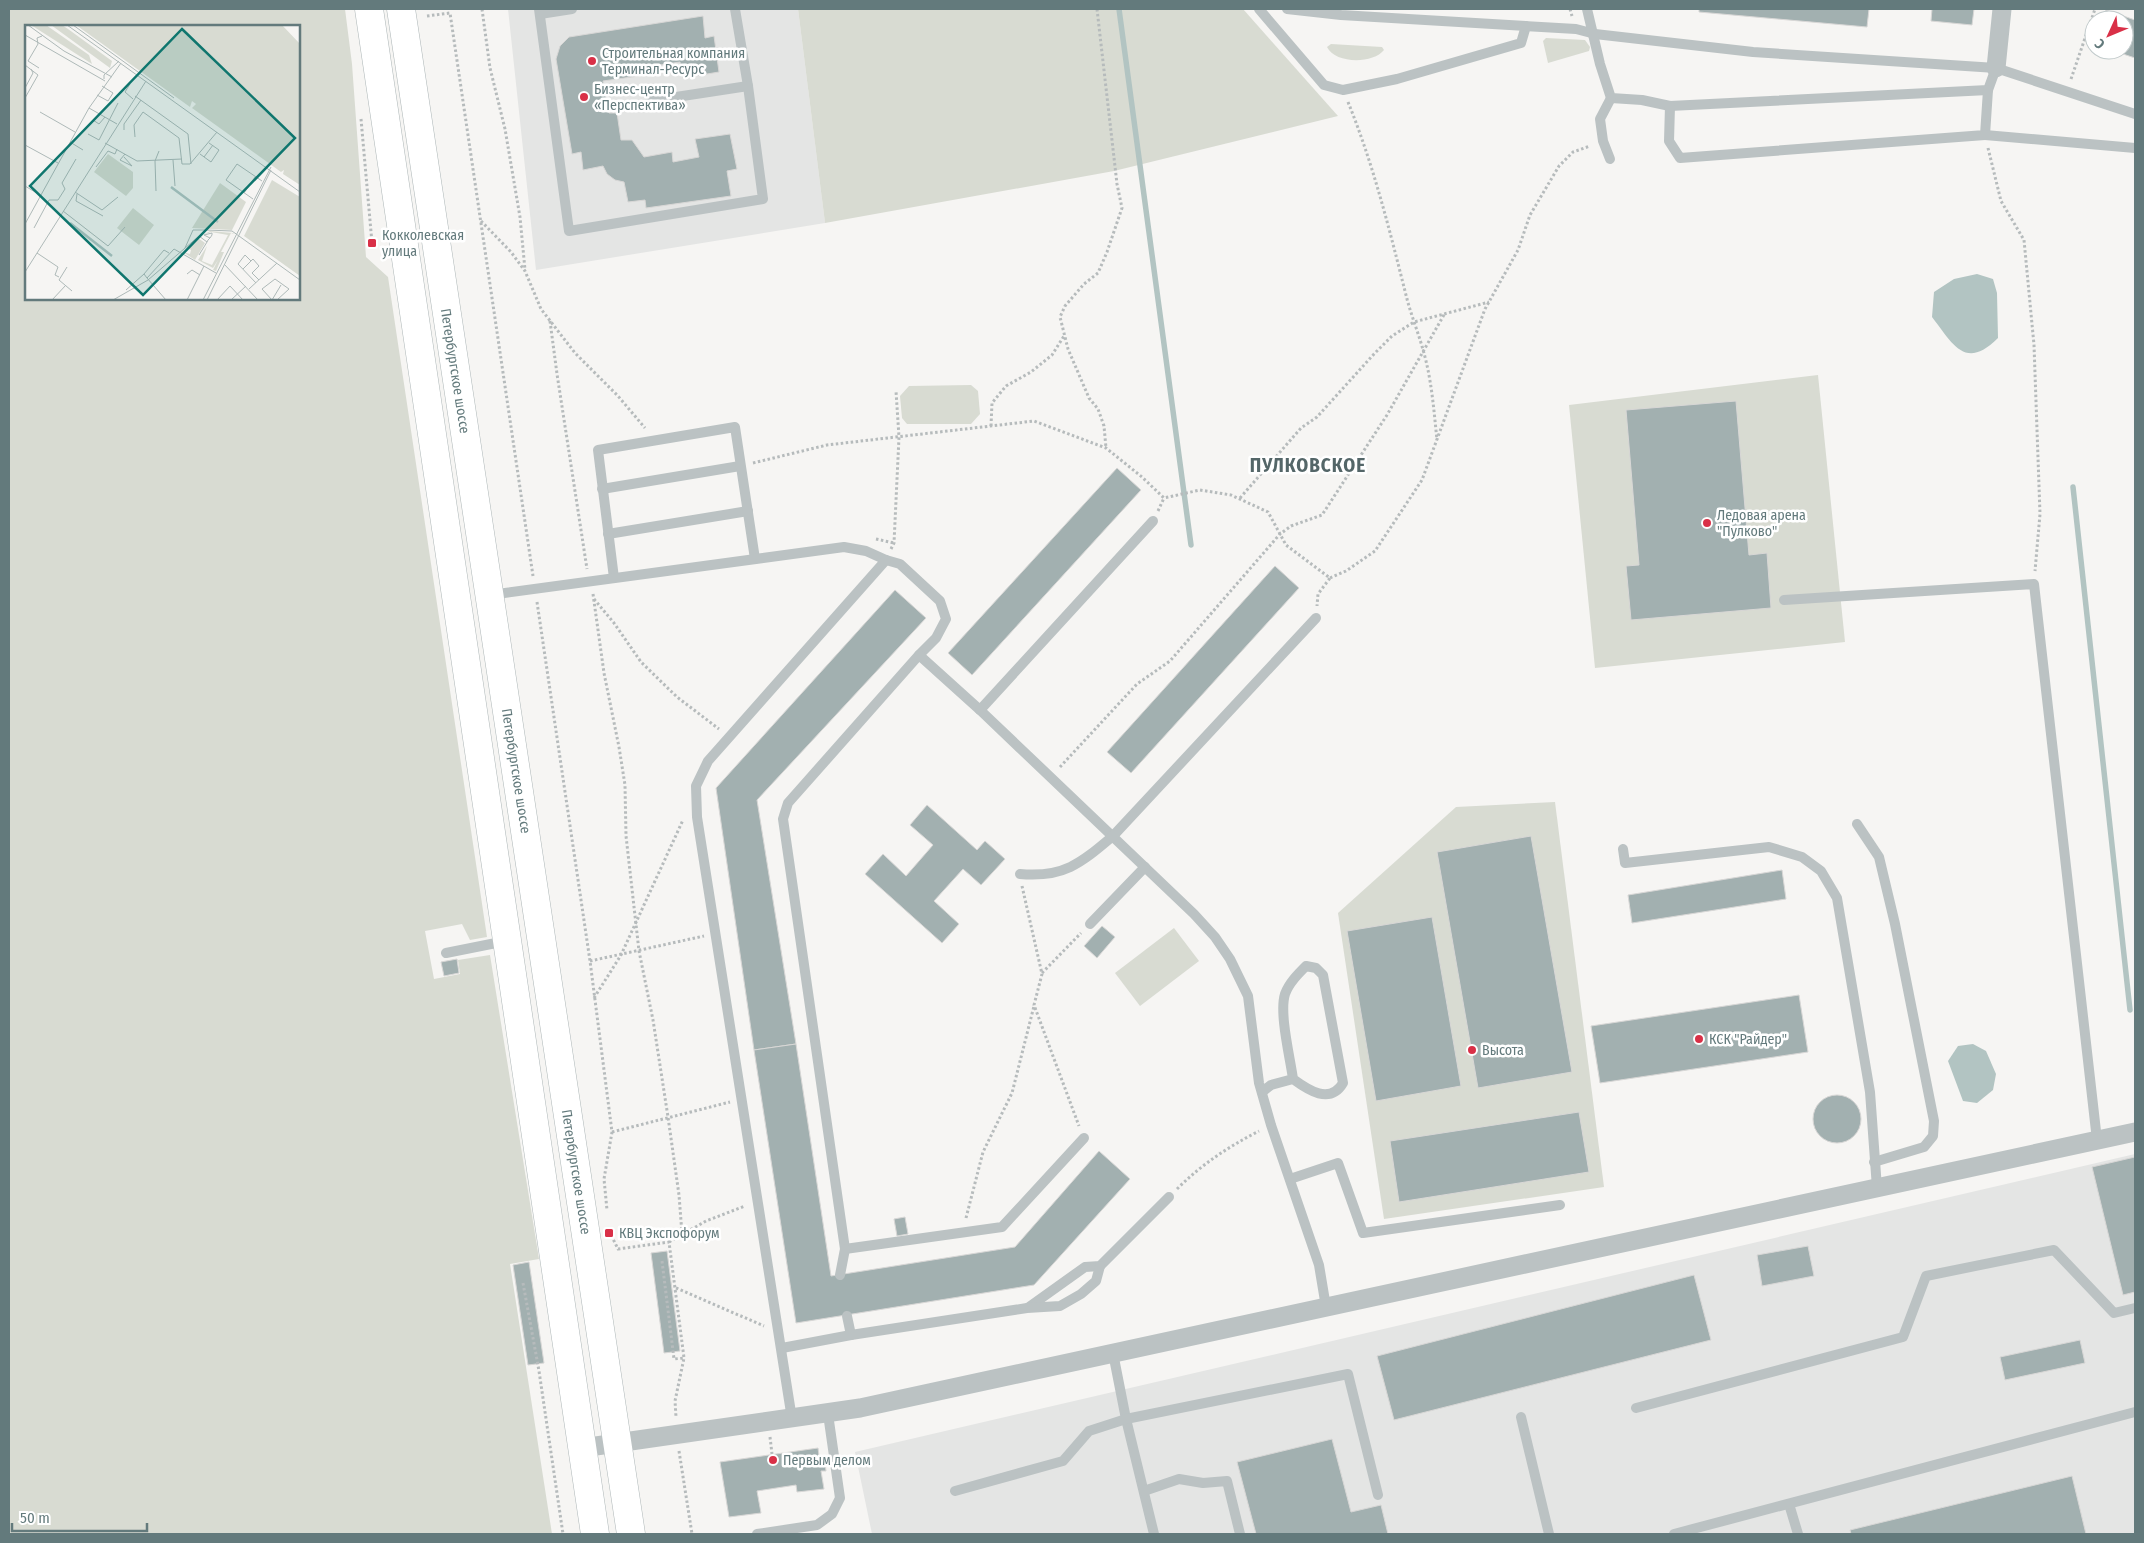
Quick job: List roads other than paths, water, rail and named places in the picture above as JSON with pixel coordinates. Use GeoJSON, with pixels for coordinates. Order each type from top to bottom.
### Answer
{"type":"FeatureCollection","features":[{"type":"Feature","properties":{"kind":"main road"},"geometry":{"type":"LineString","coordinates":[[369,9],[595,1534]]}},
{"type":"Feature","properties":{"kind":"main road","name":"Петербургское шоссе"},"geometry":{"type":"LineString","coordinates":[[401,9],[631,1534]]}},
{"type":"Feature","properties":{"kind":"street"},"geometry":{"type":"LineString","coordinates":[[1996,68],[2002,9]]}},
{"type":"Feature","properties":{"kind":"street"},"geometry":{"type":"LineString","coordinates":[[582,1448],[828,1414],[2135,1132]]}},
{"type":"Feature","properties":{"kind":"lane"},"geometry":{"type":"LineString","coordinates":[[572,9],[539,11],[569,231],[763,199],[748,86],[735,9]]}},
{"type":"Feature","properties":{"kind":"lane"},"geometry":{"type":"LineString","coordinates":[[1258,9],[1324,85],[1343,90],[1397,79],[1521,44],[1526,26]]}},
{"type":"Feature","properties":{"kind":"lane"},"geometry":{"type":"LineString","coordinates":[[1287,9],[1576,28],[1595,34],[1753,52],[1996,68],[2135,114]]}},
{"type":"Feature","properties":{"kind":"lane"},"geometry":{"type":"LineString","coordinates":[[1587,9],[1595,34],[1600,64],[1611,98],[1600,119],[1610,159]]}},
{"type":"Feature","properties":{"kind":"lane"},"geometry":{"type":"LineString","coordinates":[[1986,135],[1988,90],[1996,68]]}},
{"type":"Feature","properties":{"kind":"lane"},"geometry":{"type":"LineString","coordinates":[[650,100],[748,86]]}},
{"type":"Feature","properties":{"kind":"lane"},"geometry":{"type":"LineString","coordinates":[[1611,98],[1642,100],[1670,106],[1988,90]]}},
{"type":"Feature","properties":{"kind":"lane"},"geometry":{"type":"LineString","coordinates":[[1670,106],[1669,141],[1680,158],[1986,135],[2135,148]]}},
{"type":"Feature","properties":{"kind":"lane"},"geometry":{"type":"LineString","coordinates":[[614,578],[598,450],[735,426],[744,465],[748,510],[756,558]]}},
{"type":"Feature","properties":{"kind":"lane"},"geometry":{"type":"LineString","coordinates":[[602,489],[744,465]]}},
{"type":"Feature","properties":{"kind":"lane"},"geometry":{"type":"LineString","coordinates":[[608,534],[748,510]]}},
{"type":"Feature","properties":{"kind":"lane"},"geometry":{"type":"LineString","coordinates":[[980,710],[1153,522]]}},
{"type":"Feature","properties":{"kind":"lane"},"geometry":{"type":"LineString","coordinates":[[489,595],[844,547],[866,551],[900,564],[940,601],[946,619],[936,638],[788,803],[783,819],[845,1249],[840,1275]]}},
{"type":"Feature","properties":{"kind":"lane"},"geometry":{"type":"LineString","coordinates":[[792,1419],[780,1332],[697,817],[696,786],[708,761],[886,560]]}},
{"type":"Feature","properties":{"kind":"lane"},"geometry":{"type":"LineString","coordinates":[[1784,600],[2034,584],[2097,1140]]}},
{"type":"Feature","properties":{"kind":"lane"},"geometry":{"type":"LineString","coordinates":[[1020,874],[1041,876],[1065,870],[1084,860],[1113,836],[1316,618]]}},
{"type":"Feature","properties":{"kind":"lane"},"geometry":{"type":"LineString","coordinates":[[919,655],[1113,836],[1215,937],[1230,959],[1248,996],[1262,1092],[1271,1125],[1319,1265],[1326,1307]]}},
{"type":"Feature","properties":{"kind":"lane"},"geometry":{"type":"LineString","coordinates":[[1857,824],[1879,857],[1895,924],[1934,1121],[1933,1136],[1924,1148],[1874,1162]]}},
{"type":"Feature","properties":{"kind":"lane"},"geometry":{"type":"LineString","coordinates":[[1623,849],[1625,863],[1769,847],[1802,857],[1820,871],[1837,898],[1870,1092],[1877,1188]]}},
{"type":"Feature","properties":{"kind":"lane"},"geometry":{"type":"LineString","coordinates":[[1090,924],[1145,868]]}},
{"type":"Feature","properties":{"kind":"lane"},"geometry":{"type":"LineString","coordinates":[[446,953],[507,941]]}},
{"type":"Feature","properties":{"kind":"lane"},"geometry":{"type":"LineString","coordinates":[[1262,1092],[1270,1085],[1293,1079],[1310,1091],[1327,1094],[1339,1090],[1343,1083],[1323,975],[1316,968],[1306,966],[1295,976],[1285,992],[1283,1006],[1293,1079]]}},
{"type":"Feature","properties":{"kind":"lane"},"geometry":{"type":"LineString","coordinates":[[845,1249],[1002,1227],[1084,1138]]}},
{"type":"Feature","properties":{"kind":"lane"},"geometry":{"type":"LineString","coordinates":[[1290,1179],[1338,1163],[1364,1233],[1560,1205]]}},
{"type":"Feature","properties":{"kind":"lane"},"geometry":{"type":"LineString","coordinates":[[782,1348],[851,1335],[1028,1308],[1060,1306],[1081,1294],[1096,1281],[1100,1266],[1168,1197]]}},
{"type":"Feature","properties":{"kind":"lane"},"geometry":{"type":"LineString","coordinates":[[1636,1408],[1903,1337],[1926,1276],[2054,1250],[2114,1313],[2135,1308]]}},
{"type":"Feature","properties":{"kind":"lane"},"geometry":{"type":"LineString","coordinates":[[1028,1308],[1085,1267],[1100,1266]]}},
{"type":"Feature","properties":{"kind":"lane"},"geometry":{"type":"LineString","coordinates":[[847,1316],[851,1335]]}},
{"type":"Feature","properties":{"kind":"lane"},"geometry":{"type":"LineString","coordinates":[[1113,1353],[1126,1420],[1154,1534]]}},
{"type":"Feature","properties":{"kind":"lane"},"geometry":{"type":"LineString","coordinates":[[955,1491],[1063,1460],[1089,1430],[1126,1420],[1348,1374],[1378,1495]]}},
{"type":"Feature","properties":{"kind":"lane"},"geometry":{"type":"LineString","coordinates":[[1674,1534],[2135,1412]]}},
{"type":"Feature","properties":{"kind":"lane"},"geometry":{"type":"LineString","coordinates":[[757,1534],[817,1525],[832,1514],[840,1498],[828,1414]]}},
{"type":"Feature","properties":{"kind":"lane"},"geometry":{"type":"LineString","coordinates":[[1521,1417],[1550,1534]]}},
{"type":"Feature","properties":{"kind":"lane"},"geometry":{"type":"LineString","coordinates":[[1144,1491],[1180,1479],[1203,1483],[1227,1481],[1240,1534]]}},
{"type":"Feature","properties":{"kind":"lane"},"geometry":{"type":"LineString","coordinates":[[1789,1504],[1798,1534]]}},
{"type":"Feature","properties":{"kind":"waterway"},"geometry":{"type":"LineString","coordinates":[[1119,9],[1191,545]]}},
{"type":"Feature","properties":{"kind":"waterway"},"geometry":{"type":"LineString","coordinates":[[2073,487],[2130,1010]]}},
{"type":"Feature","properties":{"kind":"place","name":"Строительная компания Терминал-Ресурс"},"geometry":{"type":"Point","coordinates":[592,61]}},
{"type":"Feature","properties":{"kind":"place","name":"Бизнес-центр «Перспектива»"},"geometry":{"type":"Point","coordinates":[584,97]}},
{"type":"Feature","properties":{"kind":"place","name":"Кокколевская улица"},"geometry":{"type":"Point","coordinates":[372,243]}},
{"type":"Feature","properties":{"kind":"place","name":"Ледовая арена \"Пулково\""},"geometry":{"type":"Point","coordinates":[1707,523]}},
{"type":"Feature","properties":{"kind":"place","name":"КСК \"Райдер\""},"geometry":{"type":"Point","coordinates":[1699,1039]}},
{"type":"Feature","properties":{"kind":"place","name":"Высота"},"geometry":{"type":"Point","coordinates":[1472,1050]}},
{"type":"Feature","properties":{"kind":"place","name":"КВЦ Экспофорум"},"geometry":{"type":"Point","coordinates":[609,1233]}},
{"type":"Feature","properties":{"kind":"place","name":"Первым делом"},"geometry":{"type":"Point","coordinates":[773,1460]}},
{"type":"Feature","properties":{"kind":"district","name":"ПУЛКОВСКОЕ"},"geometry":{"type":"Point","coordinates":[1308,465]}}]}
